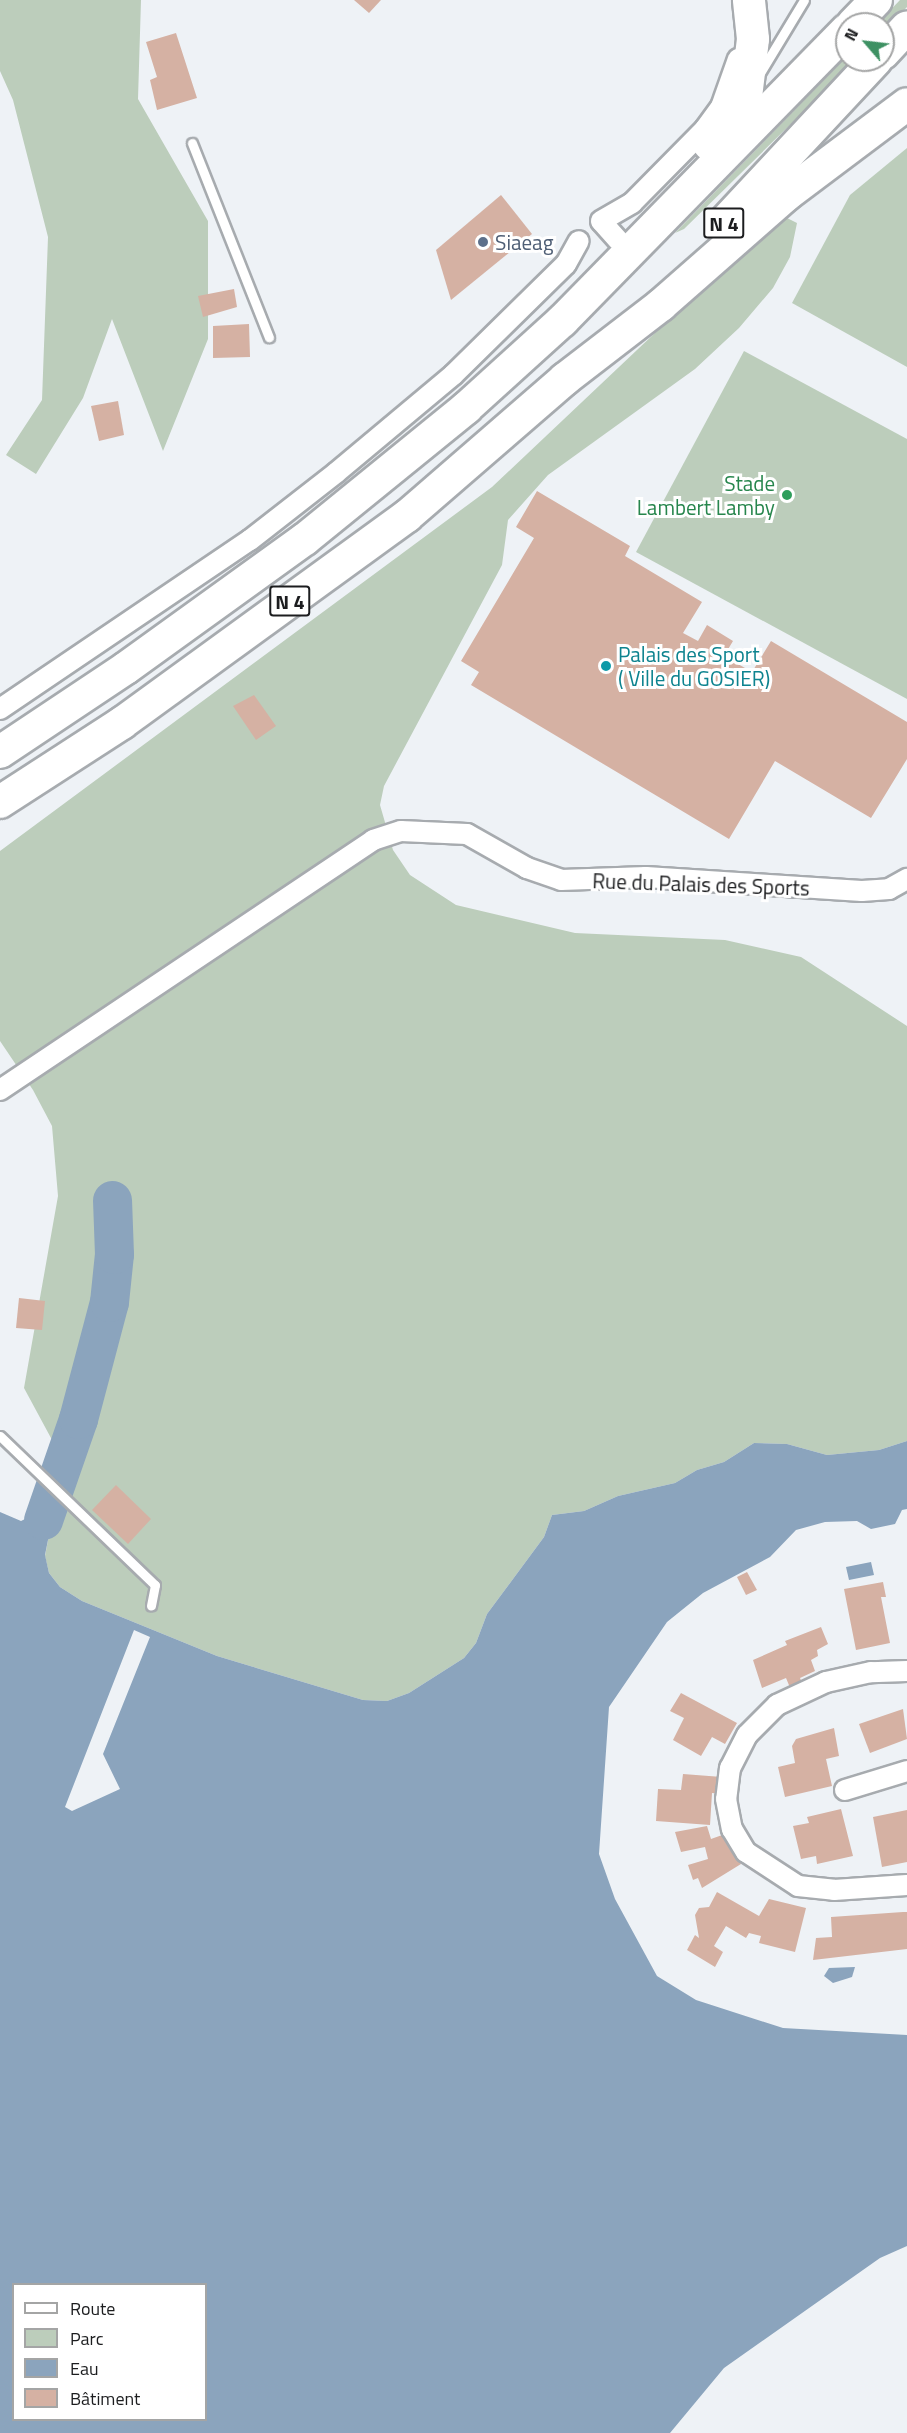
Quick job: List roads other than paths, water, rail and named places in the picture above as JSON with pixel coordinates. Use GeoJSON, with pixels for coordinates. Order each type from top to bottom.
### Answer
{"type":"FeatureCollection","features":[{"type":"Feature","properties":{"kind":"highway"},"geometry":{"type":"LineString","coordinates":[[372,487],[618,240],[736,115],[746,97],[753,39],[747,0]]}},
{"type":"Feature","properties":{"kind":"highway"},"geometry":{"type":"LineString","coordinates":[[864,12],[876,0]]}},
{"type":"Feature","properties":{"kind":"highway"},"geometry":{"type":"LineString","coordinates":[[895,40],[907,27]]}},
{"type":"Feature","properties":{"kind":"highway","name":"N 4"},"geometry":{"type":"LineString","coordinates":[[0,752],[203,614],[372,487],[562,321],[835,42]]}},
{"type":"Feature","properties":{"kind":"highway","name":"N 4"},"geometry":{"type":"LineString","coordinates":[[0,802],[122,723],[407,516],[565,379],[750,197],[865,72]]}},
{"type":"Feature","properties":{"kind":"highway"},"geometry":{"type":"LineString","coordinates":[[565,379],[661,305],[786,195],[907,104]]}},
{"type":"Feature","properties":{"kind":"highway"},"geometry":{"type":"LineString","coordinates":[[0,731],[203,614]]}},
{"type":"Feature","properties":{"kind":"street"},"geometry":{"type":"LineString","coordinates":[[618,240],[601,221],[632,203],[670,168],[721,107],[740,55],[747,0]]}},
{"type":"Feature","properties":{"kind":"street"},"geometry":{"type":"LineString","coordinates":[[0,709],[250,540],[337,471],[453,375],[566,264],[579,242]]}},
{"type":"Feature","properties":{"kind":"street","name":"Rue du Palais des Sports"},"geometry":{"type":"LineString","coordinates":[[0,1090],[374,840],[401,831],[425,829],[467,834],[499,852],[561,880],[646,877],[862,891],[889,889],[907,879]]}},
{"type":"Feature","properties":{"kind":"street"},"geometry":{"type":"LineString","coordinates":[[907,1671],[871,1672],[826,1682],[777,1705],[747,1735],[730,1768],[726,1799],[732,1829],[746,1852],[798,1886],[834,1890],[907,1885]]}},
{"type":"Feature","properties":{"kind":"street"},"geometry":{"type":"LineString","coordinates":[[845,1790],[907,1771]]}},
{"type":"Feature","properties":{"kind":"lane"},"geometry":{"type":"LineString","coordinates":[[746,97],[804,0]]}},
{"type":"Feature","properties":{"kind":"lane"},"geometry":{"type":"LineString","coordinates":[[192,143],[269,337]]}},
{"type":"Feature","properties":{"kind":"lane"},"geometry":{"type":"LineString","coordinates":[[0,1436],[155,1585],[151,1606]]}},
{"type":"Feature","properties":{"kind":"water"},"geometry":{"type":"Polygon","coordinates":[[[907,1441],[907,1509],[902,1510],[895,1524],[871,1529],[857,1521],[825,1522],[796,1530],[770,1557],[703,1593],[667,1622],[609,1707],[599,1854],[615,1899],[657,1976],[696,2000],[783,2028],[907,2035],[907,2246],[880,2258],[724,2368],[670,2433],[0,2433],[0,1512],[21,1521],[35,1514],[51,1525],[45,1555],[49,1573],[60,1587],[82,1601],[217,1656],[363,1700],[387,1701],[409,1693],[464,1658],[476,1643],[487,1614],[544,1537],[552,1515],[584,1511],[618,1496],[675,1483],[697,1470],[724,1462],[754,1443],[787,1444],[827,1455],[879,1450],[907,1441]]]}},
{"type":"Feature","properties":{"kind":"water"},"geometry":{"type":"Polygon","coordinates":[[[871,1562],[874,1575],[849,1580],[846,1567],[871,1562]]]}},
{"type":"Feature","properties":{"kind":"water"},"geometry":{"type":"Polygon","coordinates":[[[855,1967],[852,1977],[833,1983],[824,1976],[829,1968],[855,1967]]]}},
{"type":"Feature","properties":{"kind":"waterway"},"geometry":{"type":"LineString","coordinates":[[43,1520],[78,1419],[109,1302],[114,1254],[112,1200]]}},
{"type":"Feature","properties":{"kind":"place","name":"Siaeag"},"geometry":{"type":"Point","coordinates":[483,242]}},
{"type":"Feature","properties":{"kind":"place","name":"Stade Lambert Lamby"},"geometry":{"type":"Point","coordinates":[787,495]}},
{"type":"Feature","properties":{"kind":"place","name":"Palais des Sport ( Ville du GOSIER)"},"geometry":{"type":"Point","coordinates":[606,666]}}]}
